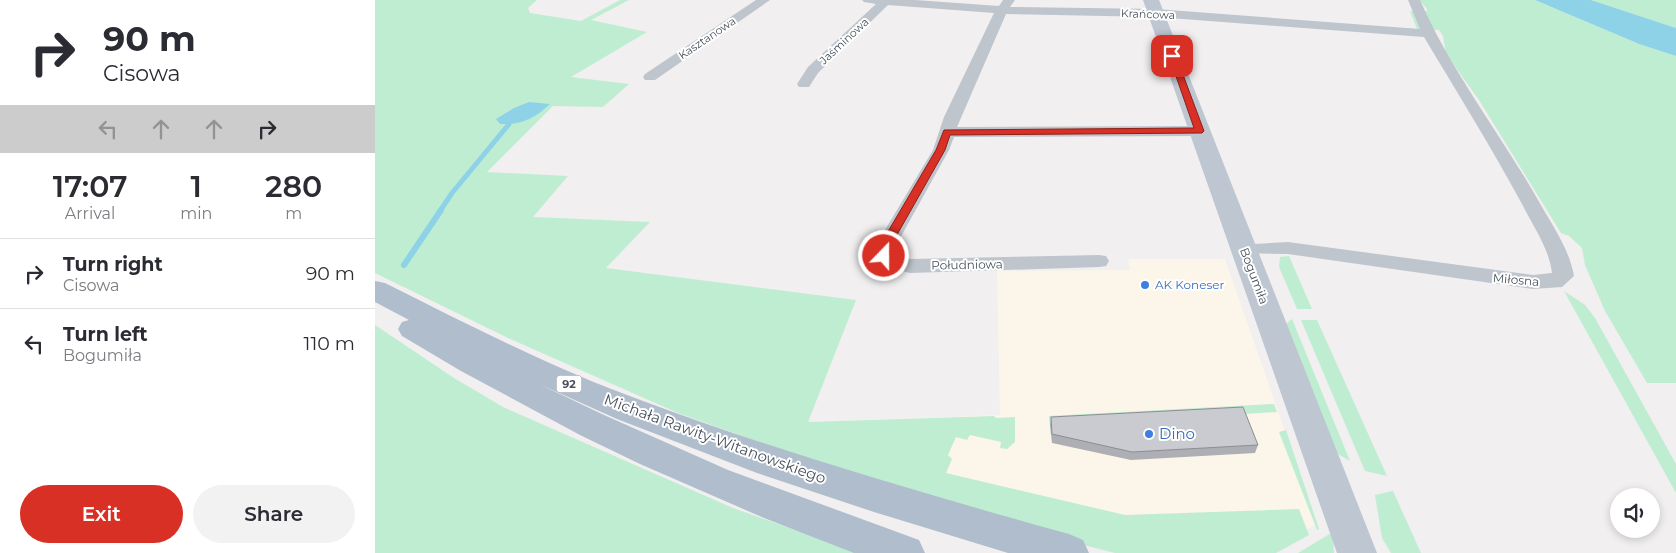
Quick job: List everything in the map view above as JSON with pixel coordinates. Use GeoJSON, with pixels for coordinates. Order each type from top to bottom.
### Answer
{"type":"FeatureCollection","features":[{"type":"Feature","properties":{"kind":"main road","name":"Michała Rawity-Witanowskiego"},"geometry":{"type":"LineString","coordinates":[[375,290],[491,349],[629,410],[770,462],[855,490],[1069,553]]}},
{"type":"Feature","properties":{"kind":"main road","name":"92"},"geometry":{"type":"LineString","coordinates":[[375,307],[479,368],[602,432],[746,494],[845,533],[905,553]]}},
{"type":"Feature","properties":{"kind":"street","name":"Kasztanowa"},"geometry":{"type":"LineString","coordinates":[[650,76],[764,0]]}},
{"type":"Feature","properties":{"kind":"street","name":"Krańcowa"},"geometry":{"type":"LineString","coordinates":[[868,0],[1005,5],[1153,7],[1428,33]]}},
{"type":"Feature","properties":{"kind":"street","name":"Miłosna"},"geometry":{"type":"LineString","coordinates":[[1244,249],[1288,248],[1533,282],[1554,282],[1563,276],[1561,262],[1554,246],[1504,155],[1428,33],[1414,0]]}},
{"type":"Feature","properties":{"kind":"street","name":"Jaśminowa"},"geometry":{"type":"LineString","coordinates":[[804,84],[813,70],[886,1]]}},
{"type":"Feature","properties":{"kind":"street","name":"Południowa"},"geometry":{"type":"LineString","coordinates":[[1005,5],[947,132],[941,150],[885,247],[884,256],[889,261],[910,266],[1099,261]]}},
{"type":"Feature","properties":{"kind":"street","name":"Bogumiła"},"geometry":{"type":"LineString","coordinates":[[1153,7],[1357,553]]}},
{"type":"Feature","properties":{"kind":"street"},"geometry":{"type":"LineString","coordinates":[[947,132],[1199,131]]}},
{"type":"Feature","properties":{"kind":"shaded area"},"geometry":{"type":"Polygon","coordinates":[[[1128,259],[1225,259],[1317,523],[1306,530],[1063,519],[808,422],[1000,415],[997,271],[1130,270],[1128,259]]]}},
{"type":"Feature","properties":{"kind":"green space"},"geometry":{"type":"Polygon","coordinates":[[[375,0],[537,0],[528,8],[530,13],[581,21],[620,0],[629,0],[591,20],[647,32],[571,77],[629,84],[603,107],[553,106],[487,172],[568,176],[533,217],[650,222],[606,268],[856,300],[808,422],[994,416],[996,418],[1015,417],[1015,442],[1007,449],[1000,448],[1001,442],[970,435],[967,440],[956,437],[948,455],[952,459],[946,473],[1125,515],[1299,509],[1309,535],[1276,553],[1115,553],[1052,537],[897,491],[678,413],[508,338],[375,273],[375,0]]]}},
{"type":"Feature","properties":{"kind":"green space"},"geometry":{"type":"Polygon","coordinates":[[[1419,0],[1535,0],[1639,44],[1676,56],[1676,383],[1647,383],[1605,311],[1585,265],[1582,248],[1569,236],[1561,233],[1479,100],[1446,54],[1443,36],[1439,30],[1417,29],[1410,11],[1427,11],[1419,0]]]}},
{"type":"Feature","properties":{"kind":"green space"},"geometry":{"type":"Polygon","coordinates":[[[1591,0],[1676,0],[1676,28],[1591,0]]]}},
{"type":"Feature","properties":{"kind":"green space"},"geometry":{"type":"Polygon","coordinates":[[[1289,256],[1312,309],[1297,309],[1279,267],[1280,257],[1289,256]]]}},
{"type":"Feature","properties":{"kind":"green space"},"geometry":{"type":"Polygon","coordinates":[[[1564,291],[1585,305],[1595,318],[1676,464],[1676,493],[1564,291]]]}},
{"type":"Feature","properties":{"kind":"green space"},"geometry":{"type":"Polygon","coordinates":[[[1292,319],[1350,461],[1336,453],[1285,325],[1292,319]]]}},
{"type":"Feature","properties":{"kind":"green space"},"geometry":{"type":"Polygon","coordinates":[[[1301,320],[1317,320],[1387,476],[1365,471],[1301,320]]]}},
{"type":"Feature","properties":{"kind":"green space"},"geometry":{"type":"Polygon","coordinates":[[[375,325],[454,378],[503,407],[733,508],[860,553],[375,553],[375,325]]]}},
{"type":"Feature","properties":{"kind":"green space"},"geometry":{"type":"Polygon","coordinates":[[[1274,404],[1277,412],[1050,426],[1049,416],[1274,404]]]}},
{"type":"Feature","properties":{"kind":"green space"},"geometry":{"type":"Polygon","coordinates":[[[1286,430],[1319,529],[1317,530],[1279,432],[1286,430]]]}},
{"type":"Feature","properties":{"kind":"green space"},"geometry":{"type":"Polygon","coordinates":[[[1393,491],[1421,553],[1391,553],[1382,538],[1375,495],[1393,491]]]}},
{"type":"Feature","properties":{"kind":"green space"},"geometry":{"type":"Polygon","coordinates":[[[1333,532],[1334,553],[1298,553],[1333,532]]]}},
{"type":"Feature","properties":{"kind":"water"},"geometry":{"type":"Polygon","coordinates":[[[1535,0],[1591,0],[1676,28],[1676,56],[1639,44],[1535,0]]]}},
{"type":"Feature","properties":{"kind":"water"},"geometry":{"type":"Polygon","coordinates":[[[529,102],[550,104],[533,117],[522,122],[500,124],[496,119],[514,108],[529,102]]]}},
{"type":"Feature","properties":{"kind":"building","name":"Dino"},"geometry":{"type":"Polygon","coordinates":[[[1243,407],[1258,445],[1132,452],[1052,434],[1051,417],[1243,407]]]}},
{"type":"Feature","properties":{"kind":"waterway"},"geometry":{"type":"LineString","coordinates":[[440,211],[452,193],[509,124]]}},
{"type":"Feature","properties":{"kind":"waterway"},"geometry":{"type":"LineString","coordinates":[[404,265],[441,210]]}},
{"type":"Feature","properties":{"kind":"place","name":"AK Koneser"},"geometry":{"type":"Point","coordinates":[1145,285]}},
{"type":"Feature","properties":{"kind":"place","name":"Dino"},"geometry":{"type":"Point","coordinates":[1149,434]}},
{"type":"Feature","properties":{"kind":"route"},"geometry":{"type":"LineString","coordinates":[[884,256],[885,247],[941,150],[947,132],[1199,131],[1172,56]]}}]}
